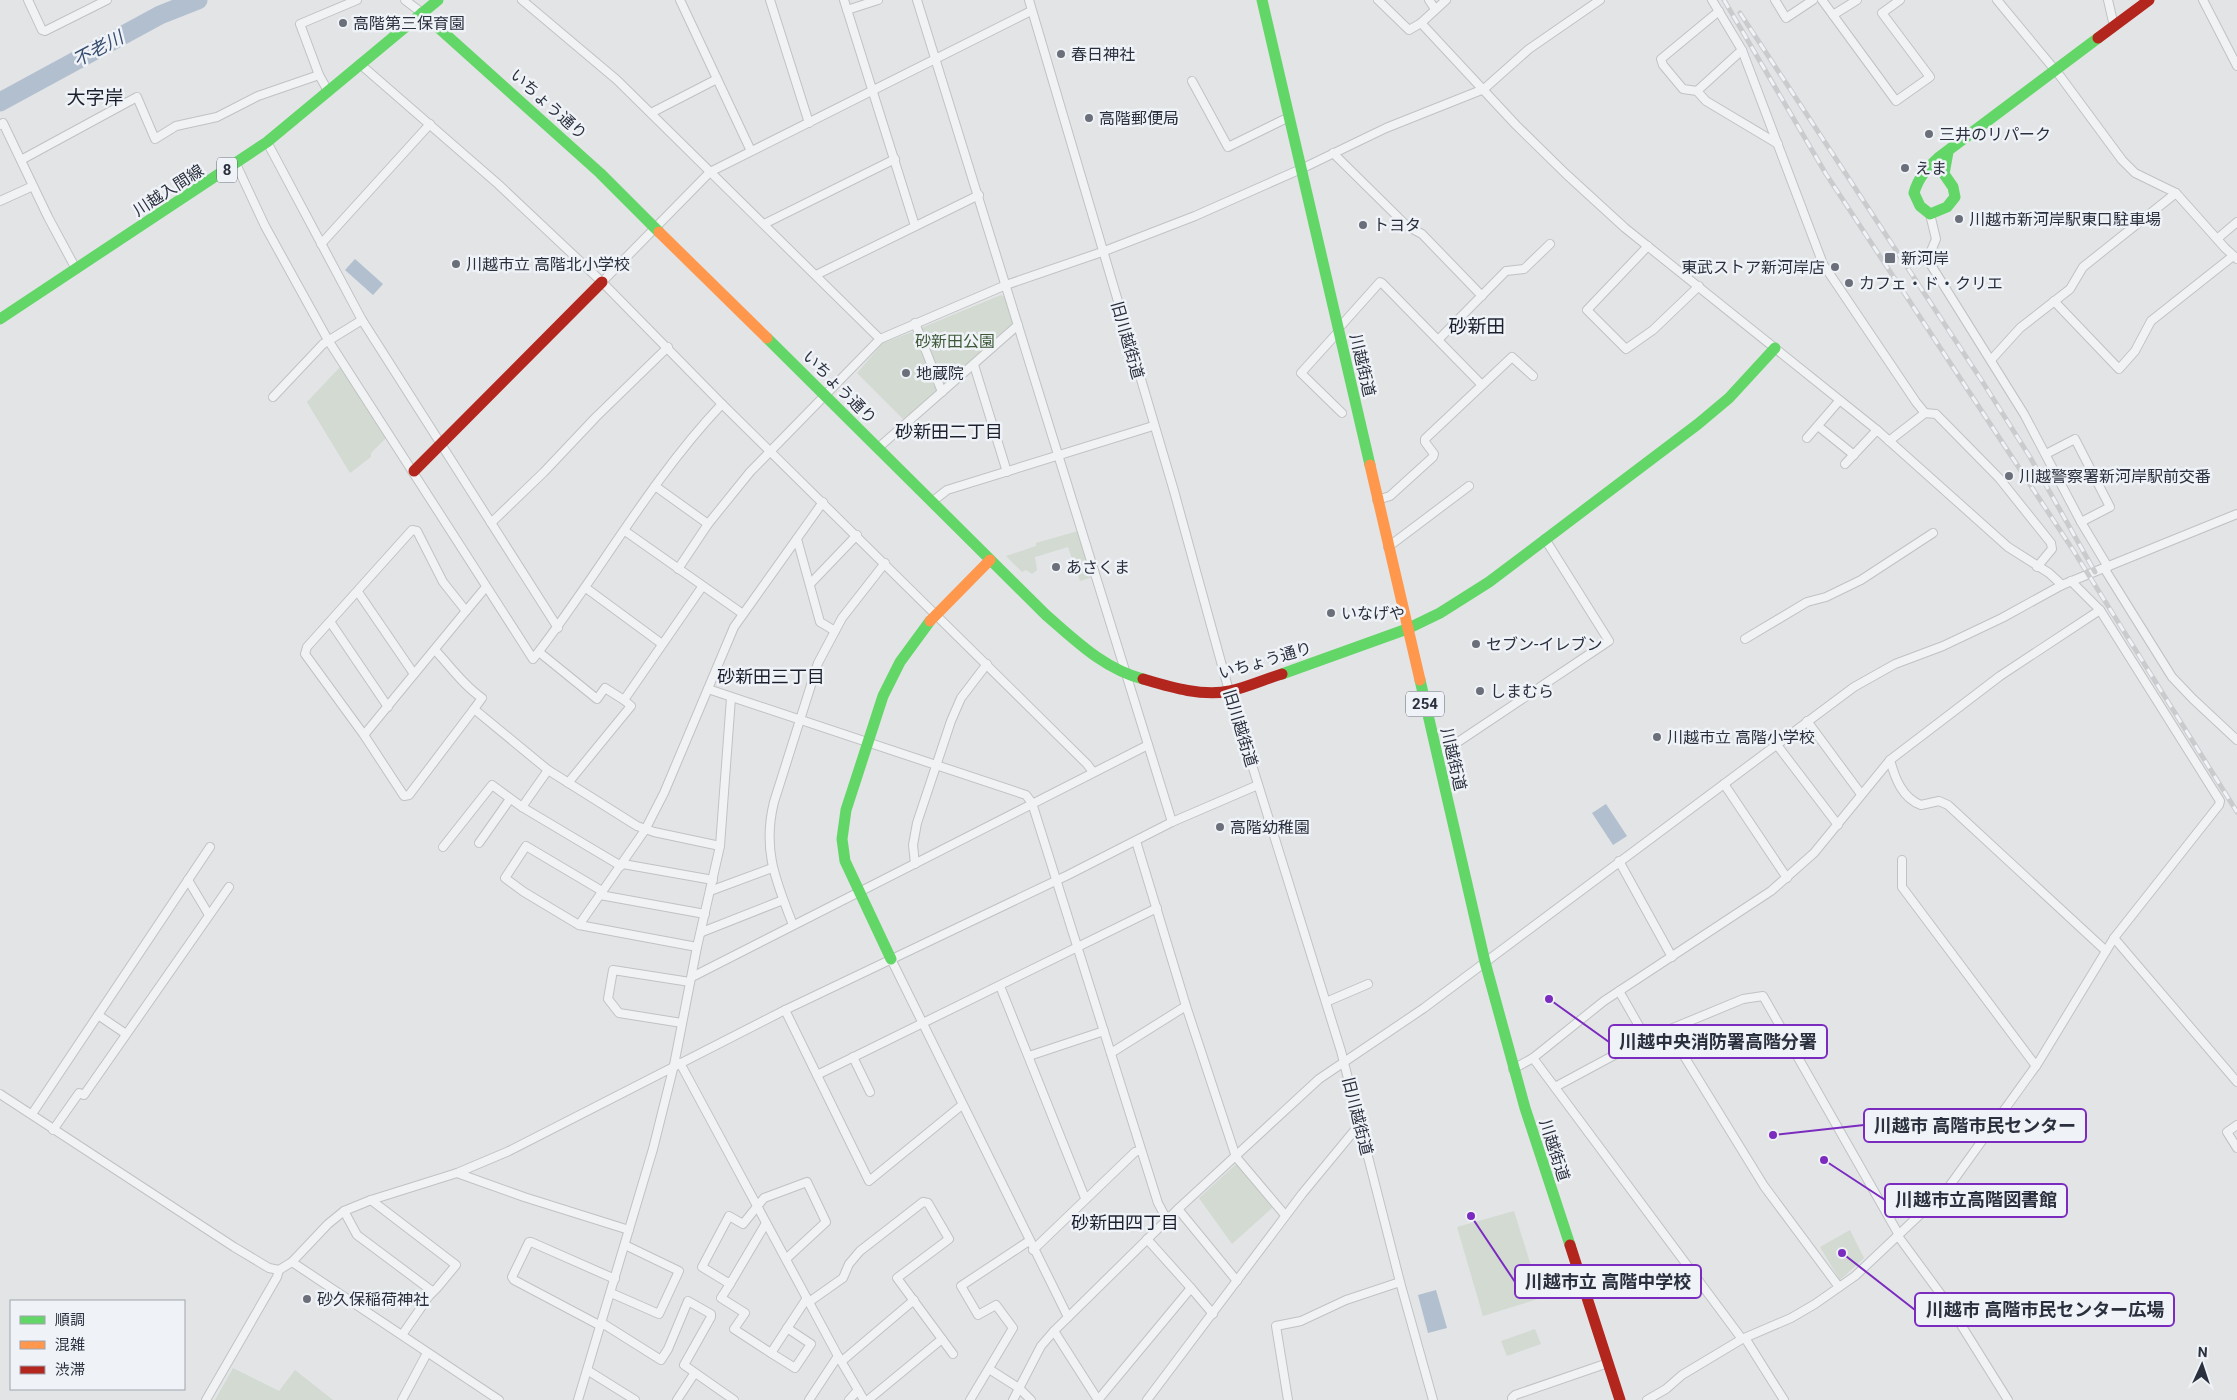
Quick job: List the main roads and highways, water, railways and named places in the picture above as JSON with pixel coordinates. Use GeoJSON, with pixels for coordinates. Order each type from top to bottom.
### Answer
{"type":"FeatureCollection","features":[{"type":"Feature","properties":{"kind":"main road","name":"川越入間線"},"geometry":{"type":"LineString","coordinates":[[0,319],[267,142],[438,0]]}},
{"type":"Feature","properties":{"kind":"main road","name":"川越街道"},"geometry":{"type":"LineString","coordinates":[[1262,0],[1485,962],[1513,1069],[1620,1400]]}},
{"type":"Feature","properties":{"kind":"main road"},"geometry":{"type":"LineString","coordinates":[[1948,152],[1944,174],[1955,189],[1956,194],[1949,206],[1939,212],[1930,214],[1920,206],[1914,193],[1916,186],[1930,166],[1948,152],[2055,70],[2149,0]]}},
{"type":"Feature","properties":{"kind":"main road","name":"いちょう通り"},"geometry":{"type":"LineString","coordinates":[[422,13],[567,142],[656,227],[1046,615],[1094,656],[1126,675],[1178,689],[1209,692],[1229,691],[1324,660],[1407,629],[1440,613],[1489,582],[1698,424],[1729,398],[1776,348]]}},
{"type":"Feature","properties":{"kind":"main road"},"geometry":{"type":"LineString","coordinates":[[414,471],[602,282]]}},
{"type":"Feature","properties":{"kind":"main road"},"geometry":{"type":"LineString","coordinates":[[891,959],[845,861],[842,839],[843,824],[883,696],[900,662],[914,640],[936,615],[990,560]]}},
{"type":"Feature","properties":{"kind":"water"},"geometry":{"type":"Polygon","coordinates":[[[355,259],[383,284],[373,295],[345,270],[355,259]]]}},
{"type":"Feature","properties":{"kind":"water"},"geometry":{"type":"Polygon","coordinates":[[[1606,804],[1627,836],[1613,845],[1592,813],[1606,804]]]}},
{"type":"Feature","properties":{"kind":"water"},"geometry":{"type":"Polygon","coordinates":[[[1436,1290],[1447,1328],[1428,1333],[1418,1295],[1436,1290]]]}},
{"type":"Feature","properties":{"kind":"waterway","name":"不老川"},"geometry":{"type":"LineString","coordinates":[[0,102],[160,15],[198,0]]}},
{"type":"Feature","properties":{"kind":"railway"},"geometry":{"type":"LineString","coordinates":[[1724,0],[1826,174],[2073,550],[2237,812]]}},
{"type":"Feature","properties":{"kind":"railway"},"geometry":{"type":"LineString","coordinates":[[1740,13],[1982,381],[2030,457],[2095,572]]}},
{"type":"Feature","properties":{"kind":"place","name":"高階第三保育園"},"geometry":{"type":"Point","coordinates":[343,23]}},
{"type":"Feature","properties":{"kind":"place","name":"春日神社"},"geometry":{"type":"Point","coordinates":[1061,54]}},
{"type":"Feature","properties":{"kind":"place","name":"高階郵便局"},"geometry":{"type":"Point","coordinates":[1089,118]}},
{"type":"Feature","properties":{"kind":"place","name":"三井のリパーク"},"geometry":{"type":"Point","coordinates":[1929,134]}},
{"type":"Feature","properties":{"kind":"place","name":"えま"},"geometry":{"type":"Point","coordinates":[1905,168]}},
{"type":"Feature","properties":{"kind":"place","name":"川越市新河岸駅東口駐車場"},"geometry":{"type":"Point","coordinates":[1959,219]}},
{"type":"Feature","properties":{"kind":"place","name":"トヨタ"},"geometry":{"type":"Point","coordinates":[1363,225]}},
{"type":"Feature","properties":{"kind":"place","name":"新河岸"},"geometry":{"type":"Point","coordinates":[1890,258]}},
{"type":"Feature","properties":{"kind":"place","name":"川越市立 高階北小学校"},"geometry":{"type":"Point","coordinates":[456,264]}},
{"type":"Feature","properties":{"kind":"place","name":"東武ストア新河岸店"},"geometry":{"type":"Point","coordinates":[1835,267]}},
{"type":"Feature","properties":{"kind":"place","name":"カフェ・ド・クリエ"},"geometry":{"type":"Point","coordinates":[1849,283]}},
{"type":"Feature","properties":{"kind":"place","name":"地蔵院"},"geometry":{"type":"Point","coordinates":[906,373]}},
{"type":"Feature","properties":{"kind":"place","name":"川越警察署新河岸駅前交番"},"geometry":{"type":"Point","coordinates":[2009,476]}},
{"type":"Feature","properties":{"kind":"place","name":"あさくま"},"geometry":{"type":"Point","coordinates":[1056,567]}},
{"type":"Feature","properties":{"kind":"place","name":"いなげや"},"geometry":{"type":"Point","coordinates":[1331,613]}},
{"type":"Feature","properties":{"kind":"place","name":"セブン-イレブン"},"geometry":{"type":"Point","coordinates":[1476,644]}},
{"type":"Feature","properties":{"kind":"place","name":"しまむら"},"geometry":{"type":"Point","coordinates":[1480,691]}},
{"type":"Feature","properties":{"kind":"place","name":"川越市立 高階小学校"},"geometry":{"type":"Point","coordinates":[1657,737]}},
{"type":"Feature","properties":{"kind":"place","name":"高階幼稚園"},"geometry":{"type":"Point","coordinates":[1220,827]}},
{"type":"Feature","properties":{"kind":"place","name":"川越中央消防署高階分署"},"geometry":{"type":"Point","coordinates":[1549,999]}},
{"type":"Feature","properties":{"kind":"place","name":"川越市 高階市民センター"},"geometry":{"type":"Point","coordinates":[1773,1135]}},
{"type":"Feature","properties":{"kind":"place","name":"川越市立高階図書館"},"geometry":{"type":"Point","coordinates":[1824,1160]}},
{"type":"Feature","properties":{"kind":"place","name":"川越市立 高階中学校"},"geometry":{"type":"Point","coordinates":[1471,1216]}},
{"type":"Feature","properties":{"kind":"place","name":"川越市 高階市民センター広場"},"geometry":{"type":"Point","coordinates":[1842,1253]}},
{"type":"Feature","properties":{"kind":"place","name":"砂久保稲荷神社"},"geometry":{"type":"Point","coordinates":[307,1299]}},
{"type":"Feature","properties":{"kind":"district","name":"大字岸"},"geometry":{"type":"Point","coordinates":[95,97]}},
{"type":"Feature","properties":{"kind":"district","name":"砂新田"},"geometry":{"type":"Point","coordinates":[1477,326]}},
{"type":"Feature","properties":{"kind":"district","name":"砂新田二丁目"},"geometry":{"type":"Point","coordinates":[949,432]}},
{"type":"Feature","properties":{"kind":"district","name":"砂新田三丁目"},"geometry":{"type":"Point","coordinates":[771,677]}},
{"type":"Feature","properties":{"kind":"district","name":"砂新田四丁目"},"geometry":{"type":"Point","coordinates":[1125,1223]}},
{"type":"Feature","properties":{"kind":"park label","name":"砂新田公園"},"geometry":{"type":"Point","coordinates":[955,341]}}]}
